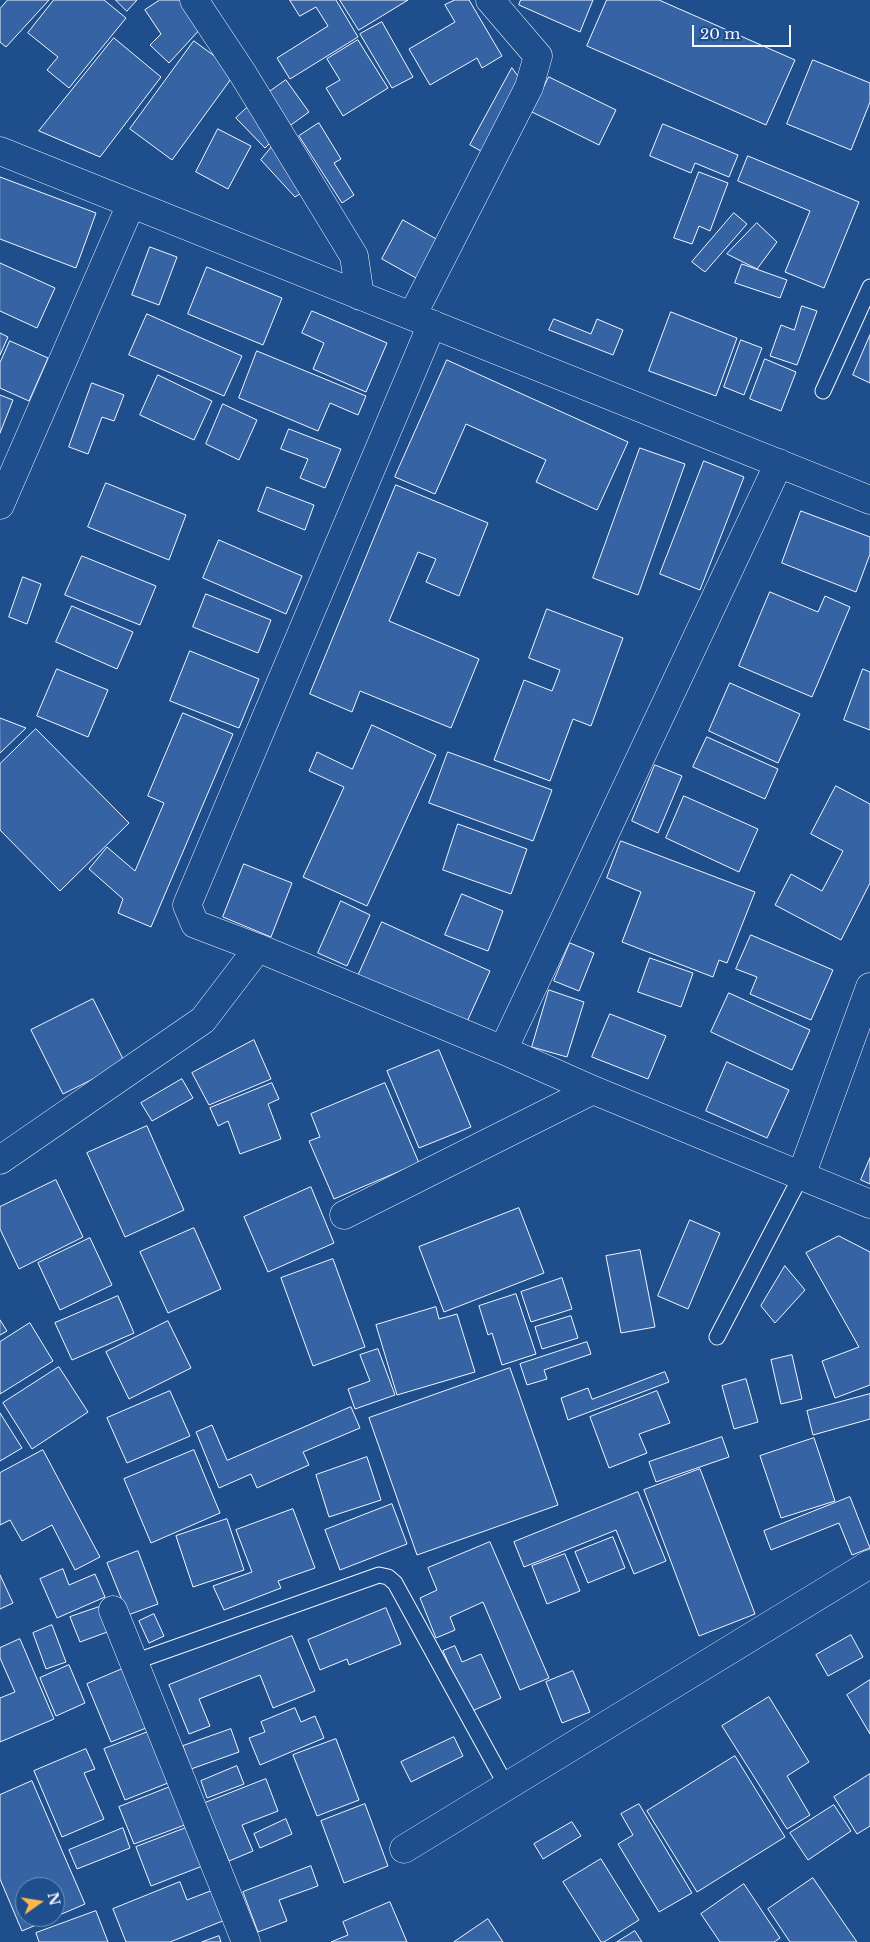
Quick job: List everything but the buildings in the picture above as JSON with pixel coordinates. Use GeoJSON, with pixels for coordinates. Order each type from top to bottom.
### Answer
{"type":"FeatureCollection","features":[{"type":"Feature","properties":{"kind":"street"},"geometry":{"type":"LineString","coordinates":[[194,0],[243,74],[354,256],[360,296]]}},
{"type":"Feature","properties":{"kind":"street"},"geometry":{"type":"LineString","coordinates":[[490,0],[538,56],[529,87],[422,320],[187,904],[195,924],[258,948],[503,1050],[592,1090],[870,1204]]}},
{"type":"Feature","properties":{"kind":"street"},"geometry":{"type":"LineString","coordinates":[[0,151],[870,500]]}},
{"type":"Feature","properties":{"kind":"street"},"geometry":{"type":"LineString","coordinates":[[0,505],[131,204]]}},
{"type":"Feature","properties":{"kind":"street"},"geometry":{"type":"LineString","coordinates":[[503,1050],[779,463]]}},
{"type":"Feature","properties":{"kind":"street"},"geometry":{"type":"LineString","coordinates":[[0,1160],[203,1020],[258,948]]}},
{"type":"Feature","properties":{"kind":"street"},"geometry":{"type":"LineString","coordinates":[[801,1176],[870,987]]}},
{"type":"Feature","properties":{"kind":"street"},"geometry":{"type":"LineString","coordinates":[[344,1215],[592,1090]]}},
{"type":"Feature","properties":{"kind":"street"},"geometry":{"type":"LineString","coordinates":[[404,1849],[870,1564]]}},
{"type":"Feature","properties":{"kind":"street"},"geometry":{"type":"LineString","coordinates":[[113,1610],[246,1942]]}},
{"type":"Feature","properties":{"kind":"lane"},"geometry":{"type":"LineString","coordinates":[[823,390],[870,287]]}},
{"type":"Feature","properties":{"kind":"lane"},"geometry":{"type":"LineString","coordinates":[[717,1337],[801,1176]]}},
{"type":"Feature","properties":{"kind":"lane"},"geometry":{"type":"LineString","coordinates":[[134,1662],[379,1575],[388,1576],[395,1583],[507,1787]]}}]}
